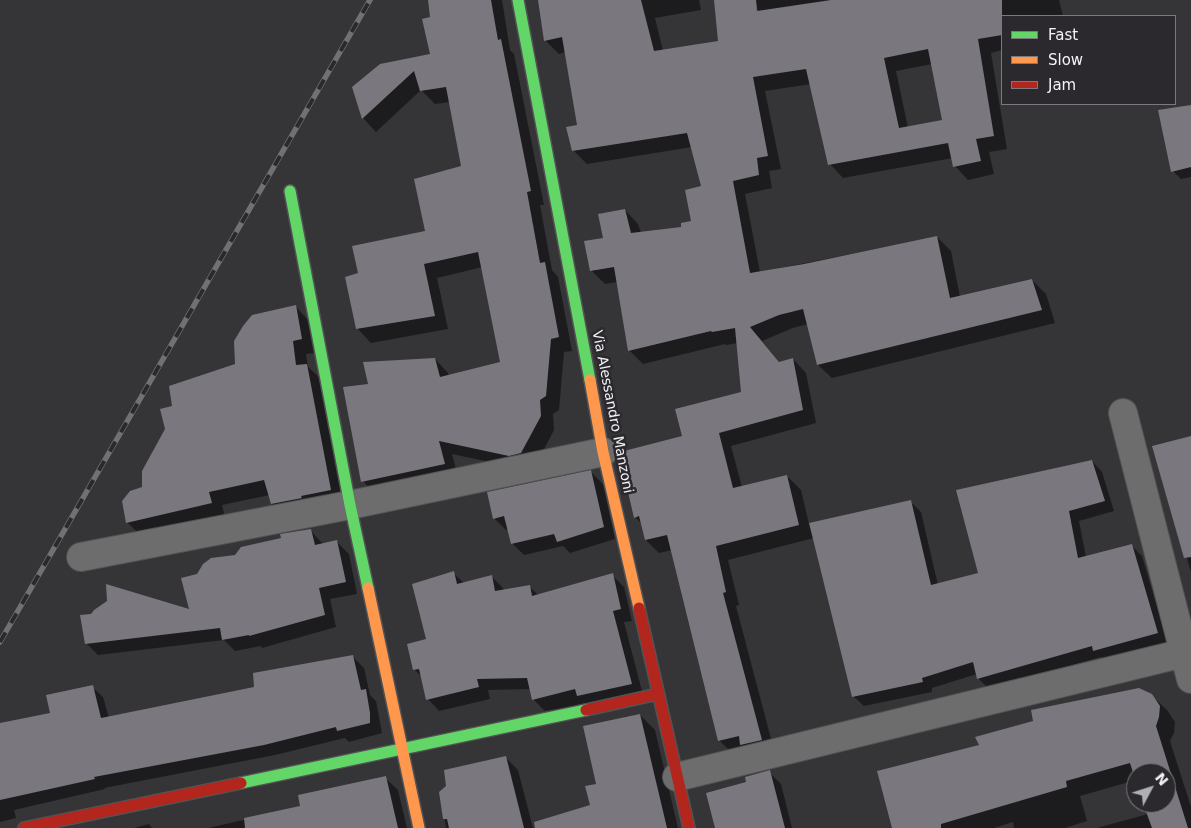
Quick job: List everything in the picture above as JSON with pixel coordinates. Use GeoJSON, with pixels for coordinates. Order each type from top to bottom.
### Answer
{"type":"FeatureCollection","features":[{"type":"Feature","properties":{"kind":"street","name":"Via Alessandro Manzoni"},"geometry":{"type":"LineString","coordinates":[[518,0],[603,452],[689,828]]}},
{"type":"Feature","properties":{"kind":"street"},"geometry":{"type":"LineString","coordinates":[[290,191],[350,505],[419,828]]}},
{"type":"Feature","properties":{"kind":"street"},"geometry":{"type":"LineString","coordinates":[[1123,413],[1191,679]]}},
{"type":"Feature","properties":{"kind":"street"},"geometry":{"type":"LineString","coordinates":[[82,556],[350,505],[603,452]]}},
{"type":"Feature","properties":{"kind":"street"},"geometry":{"type":"LineString","coordinates":[[677,777],[1184,653]]}},
{"type":"Feature","properties":{"kind":"street"},"geometry":{"type":"LineString","coordinates":[[24,828],[403,750],[658,694]]}},
{"type":"Feature","properties":{"kind":"building"},"geometry":{"type":"Polygon","coordinates":[[[428,0],[491,0],[498,40],[501,39],[531,191],[527,192],[540,263],[545,262],[559,337],[551,339],[546,396],[540,400],[541,416],[521,453],[509,456],[439,441],[445,464],[361,482],[343,387],[368,384],[363,362],[435,358],[440,377],[500,362],[478,252],[424,264],[435,316],[356,329],[345,277],[358,273],[352,246],[425,231],[414,179],[461,166],[446,87],[420,91],[414,71],[362,119],[352,87],[380,64],[430,54],[422,19],[430,17],[428,0]]]}},
{"type":"Feature","properties":{"kind":"building"},"geometry":{"type":"Polygon","coordinates":[[[538,0],[641,0],[654,51],[718,41],[714,0],[756,0],[757,11],[831,0],[1002,0],[1001,35],[978,39],[994,136],[976,139],[981,161],[953,167],[948,143],[828,165],[806,69],[753,77],[768,156],[757,158],[759,175],[733,181],[750,273],[804,264],[937,236],[950,298],[1032,279],[1042,310],[817,365],[803,309],[779,315],[750,327],[779,362],[793,358],[803,410],[719,433],[733,488],[787,475],[799,525],[716,546],[726,592],[723,593],[762,740],[740,745],[739,736],[718,741],[667,535],[645,540],[639,516],[634,518],[620,457],[625,456],[624,451],[682,436],[675,409],[741,392],[735,328],[711,331],[628,351],[614,267],[590,271],[584,241],[603,238],[598,214],[625,209],[631,233],[681,227],[681,223],[691,221],[685,190],[701,186],[687,133],[572,151],[566,127],[577,125],[562,37],[544,41],[538,0]],[[928,49],[884,58],[899,128],[942,120],[928,49]]]}},
{"type":"Feature","properties":{"kind":"building"},"geometry":{"type":"Polygon","coordinates":[[[1191,105],[1191,167],[1171,172],[1158,110],[1191,105]]]}},
{"type":"Feature","properties":{"kind":"building"},"geometry":{"type":"Polygon","coordinates":[[[296,305],[302,339],[293,341],[296,365],[307,364],[331,490],[271,504],[264,480],[209,492],[212,503],[126,523],[122,501],[130,491],[142,487],[142,471],[165,429],[160,409],[172,406],[169,386],[235,364],[234,341],[252,315],[296,305]]]}},
{"type":"Feature","properties":{"kind":"building"},"geometry":{"type":"Polygon","coordinates":[[[1191,436],[1191,557],[1184,558],[1152,446],[1191,436]]]}},
{"type":"Feature","properties":{"kind":"building"},"geometry":{"type":"Polygon","coordinates":[[[1092,460],[1105,501],[1069,511],[1078,558],[1132,544],[1158,633],[1093,651],[1092,646],[977,679],[973,662],[922,678],[923,682],[852,697],[809,523],[911,500],[931,585],[978,573],[956,490],[1092,460]]]}},
{"type":"Feature","properties":{"kind":"building"},"geometry":{"type":"Polygon","coordinates":[[[591,470],[604,527],[557,542],[554,534],[511,544],[504,516],[493,519],[487,492],[591,470]]]}},
{"type":"Feature","properties":{"kind":"building"},"geometry":{"type":"Polygon","coordinates":[[[311,529],[315,545],[337,540],[346,582],[319,588],[325,615],[249,636],[222,640],[220,628],[85,644],[80,615],[91,614],[107,601],[106,584],[189,609],[181,578],[197,574],[203,564],[211,558],[235,555],[241,547],[281,538],[280,534],[311,529]]]}},
{"type":"Feature","properties":{"kind":"building"},"geometry":{"type":"Polygon","coordinates":[[[454,571],[457,584],[492,575],[495,591],[530,585],[532,596],[613,573],[621,609],[613,611],[632,684],[577,696],[575,689],[532,700],[527,678],[477,679],[479,687],[426,700],[419,669],[413,670],[407,644],[426,639],[412,584],[454,571]]]}},
{"type":"Feature","properties":{"kind":"building"},"geometry":{"type":"Polygon","coordinates":[[[353,655],[361,690],[366,689],[370,723],[337,731],[336,727],[264,745],[94,777],[95,779],[0,800],[0,723],[50,713],[46,695],[93,685],[101,718],[254,687],[253,673],[353,655]]]}},
{"type":"Feature","properties":{"kind":"building"},"geometry":{"type":"Polygon","coordinates":[[[1139,688],[1152,694],[1160,706],[1156,726],[1168,763],[1126,763],[1066,781],[1067,787],[941,824],[941,828],[892,828],[877,771],[979,745],[975,737],[1033,721],[1031,710],[1139,688]]]}},
{"type":"Feature","properties":{"kind":"building"},"geometry":{"type":"Polygon","coordinates":[[[640,714],[667,828],[535,828],[534,822],[590,805],[585,786],[596,784],[583,726],[640,714]]]}},
{"type":"Feature","properties":{"kind":"building"},"geometry":{"type":"Polygon","coordinates":[[[506,756],[524,828],[449,828],[447,819],[443,819],[439,792],[446,786],[444,770],[506,756]]]}},
{"type":"Feature","properties":{"kind":"building"},"geometry":{"type":"Polygon","coordinates":[[[770,770],[785,828],[715,828],[706,793],[746,782],[745,777],[770,770]]]}},
{"type":"Feature","properties":{"kind":"building"},"geometry":{"type":"Polygon","coordinates":[[[386,776],[398,828],[245,828],[244,818],[300,806],[298,795],[386,776]]]}},
{"type":"Feature","properties":{"kind":"building"},"geometry":{"type":"Polygon","coordinates":[[[1176,790],[1188,828],[1152,828],[1147,813],[1176,813],[1176,790]]]}},
{"type":"Feature","properties":{"kind":"railway"},"geometry":{"type":"LineString","coordinates":[[0,642],[370,0]]}},
{"type":"Feature","properties":{"kind":"traffic: fast"},"geometry":{"type":"LineString","coordinates":[[518,0],[590,380]]}},
{"type":"Feature","properties":{"kind":"traffic: fast"},"geometry":{"type":"LineString","coordinates":[[290,191],[350,505],[368,588]]}},
{"type":"Feature","properties":{"kind":"traffic: fast"},"geometry":{"type":"LineString","coordinates":[[241,783],[586,710]]}},
{"type":"Feature","properties":{"kind":"traffic: slow"},"geometry":{"type":"LineString","coordinates":[[590,380],[603,452],[639,608]]}},
{"type":"Feature","properties":{"kind":"traffic: slow"},"geometry":{"type":"LineString","coordinates":[[368,588],[419,828]]}},
{"type":"Feature","properties":{"kind":"traffic: jam"},"geometry":{"type":"LineString","coordinates":[[639,608],[689,828]]}},
{"type":"Feature","properties":{"kind":"traffic: jam"},"geometry":{"type":"LineString","coordinates":[[586,710],[658,694]]}},
{"type":"Feature","properties":{"kind":"traffic: jam"},"geometry":{"type":"LineString","coordinates":[[24,828],[241,783]]}}]}
